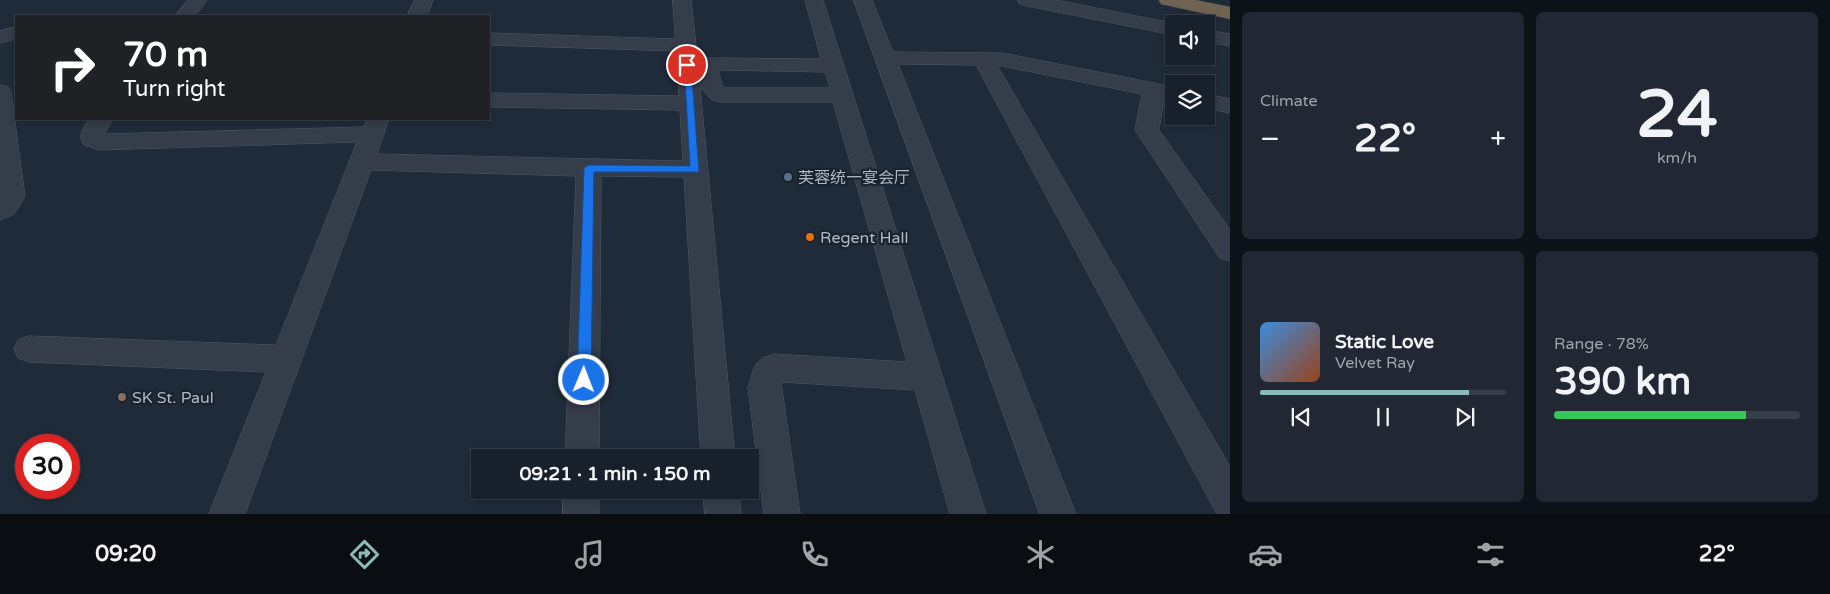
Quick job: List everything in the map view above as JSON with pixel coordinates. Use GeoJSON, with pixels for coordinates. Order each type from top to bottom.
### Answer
{"type":"FeatureCollection","features":[{"type":"Feature","properties":{"kind":"highway"},"geometry":{"type":"LineString","coordinates":[[1168,0],[1230,12]]}},
{"type":"Feature","properties":{"kind":"street"},"geometry":{"type":"LineString","coordinates":[[186,15],[198,0]]}},
{"type":"Feature","properties":{"kind":"street"},"geometry":{"type":"LineString","coordinates":[[417,15],[424,0]]}},
{"type":"Feature","properties":{"kind":"street"},"geometry":{"type":"LineString","coordinates":[[682,0],[717,449]]}},
{"type":"Feature","properties":{"kind":"street"},"geometry":{"type":"LineString","coordinates":[[814,0],[968,514]]}},
{"type":"Feature","properties":{"kind":"street"},"geometry":{"type":"LineString","coordinates":[[863,0],[1058,514]]}},
{"type":"Feature","properties":{"kind":"street"},"geometry":{"type":"LineString","coordinates":[[1027,0],[1165,27]]}},
{"type":"Feature","properties":{"kind":"street"},"geometry":{"type":"LineString","coordinates":[[0,37],[15,33]]}},
{"type":"Feature","properties":{"kind":"street"},"geometry":{"type":"LineString","coordinates":[[1215,38],[1230,40]]}},
{"type":"Feature","properties":{"kind":"street"},"geometry":{"type":"LineString","coordinates":[[490,39],[686,46]]}},
{"type":"Feature","properties":{"kind":"street"},"geometry":{"type":"LineString","coordinates":[[886,58],[1002,59],[1164,92],[1148,130],[1230,251]]}},
{"type":"Feature","properties":{"kind":"street"},"geometry":{"type":"LineString","coordinates":[[982,59],[1230,501]]}},
{"type":"Feature","properties":{"kind":"street"},"geometry":{"type":"LineString","coordinates":[[834,66],[708,64],[710,87],[720,94],[842,95]]}},
{"type":"Feature","properties":{"kind":"street"},"geometry":{"type":"LineString","coordinates":[[0,92],[12,197],[0,211]]}},
{"type":"Feature","properties":{"kind":"street"},"geometry":{"type":"LineString","coordinates":[[490,100],[690,103]]}},
{"type":"Feature","properties":{"kind":"street"},"geometry":{"type":"LineString","coordinates":[[1215,103],[1230,106]]}},
{"type":"Feature","properties":{"kind":"street"},"geometry":{"type":"LineString","coordinates":[[101,120],[93,131],[92,140],[100,142],[375,126],[284,359],[227,514]]}},
{"type":"Feature","properties":{"kind":"street"},"geometry":{"type":"LineString","coordinates":[[361,162],[695,169]]}},
{"type":"Feature","properties":{"kind":"street"},"geometry":{"type":"LineString","coordinates":[[582,449],[589,168]]}},
{"type":"Feature","properties":{"kind":"street"},"geometry":{"type":"LineString","coordinates":[[29,349],[284,359]]}},
{"type":"Feature","properties":{"kind":"street"},"geometry":{"type":"LineString","coordinates":[[782,514],[764,387],[766,375],[774,368],[926,377]]}},
{"type":"Feature","properties":{"kind":"street"},"geometry":{"type":"LineString","coordinates":[[581,499],[581,514]]}},
{"type":"Feature","properties":{"kind":"street"},"geometry":{"type":"LineString","coordinates":[[722,499],[723,514]]}},
{"type":"Feature","properties":{"kind":"place","name":"芙蓉统一宴会厅"},"geometry":{"type":"Point","coordinates":[788,177]}},
{"type":"Feature","properties":{"kind":"place","name":"Regent Hall"},"geometry":{"type":"Point","coordinates":[810,237]}},
{"type":"Feature","properties":{"kind":"place","name":"SK St. Paul"},"geometry":{"type":"Point","coordinates":[122,397]}},
{"type":"Feature","properties":{"kind":"route"},"geometry":{"type":"LineString","coordinates":[[584,380],[589,168],[695,169],[687,65]]}}]}
